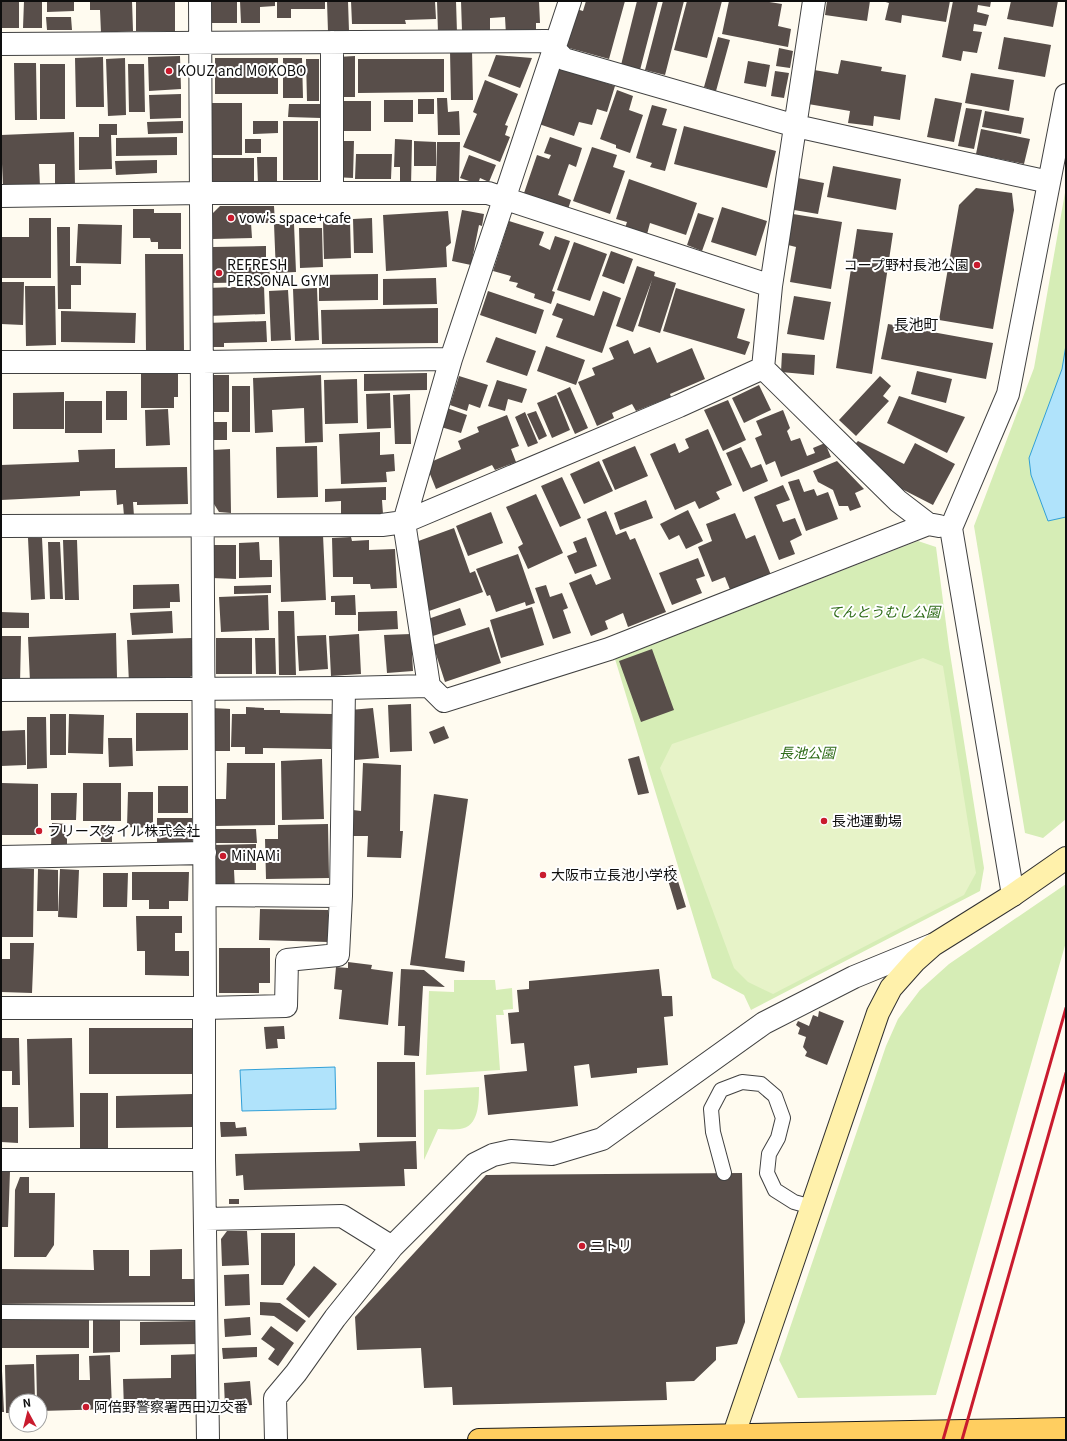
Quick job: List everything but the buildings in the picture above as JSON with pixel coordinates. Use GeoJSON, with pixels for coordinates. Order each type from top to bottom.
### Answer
{"type":"FeatureCollection","features":[{"type":"Feature","properties":{"kind":"main road"},"geometry":{"type":"LineString","coordinates":[[479,1440],[733,1438],[1066,1429]]}},
{"type":"Feature","properties":{"kind":"street"},"geometry":{"type":"LineString","coordinates":[[200,1],[205,853],[204,1160],[208,1440]]}},
{"type":"Feature","properties":{"kind":"street"},"geometry":{"type":"LineString","coordinates":[[570,1],[451,359],[404,522],[429,686],[444,701],[609,649],[928,524]]}},
{"type":"Feature","properties":{"kind":"street"},"geometry":{"type":"LineString","coordinates":[[763,368],[771,286],[814,1]]}},
{"type":"Feature","properties":{"kind":"street"},"geometry":{"type":"LineString","coordinates":[[1,44],[547,41],[564,59],[796,126],[1049,182]]}},
{"type":"Feature","properties":{"kind":"street"},"geometry":{"type":"LineString","coordinates":[[332,42],[332,193]]}},
{"type":"Feature","properties":{"kind":"street"},"geometry":{"type":"LineString","coordinates":[[1013,894],[951,528],[1008,394],[1066,95]]}},
{"type":"Feature","properties":{"kind":"street"},"geometry":{"type":"LineString","coordinates":[[1,196],[202,193],[488,193],[771,286]]}},
{"type":"Feature","properties":{"kind":"street"},"geometry":{"type":"LineString","coordinates":[[1,362],[202,362],[451,359]]}},
{"type":"Feature","properties":{"kind":"street"},"geometry":{"type":"LineString","coordinates":[[763,368],[898,501],[928,524],[951,528]]}},
{"type":"Feature","properties":{"kind":"street"},"geometry":{"type":"LineString","coordinates":[[1,526],[382,525],[404,522],[679,406],[763,368]]}},
{"type":"Feature","properties":{"kind":"street"},"geometry":{"type":"LineString","coordinates":[[1,690],[344,688],[429,686]]}},
{"type":"Feature","properties":{"kind":"street"},"geometry":{"type":"LineString","coordinates":[[1,1008],[204,1008],[286,1006],[287,960],[338,956],[344,688]]}},
{"type":"Feature","properties":{"kind":"street"},"geometry":{"type":"LineString","coordinates":[[1,857],[205,853]]}},
{"type":"Feature","properties":{"kind":"street"},"geometry":{"type":"LineString","coordinates":[[733,1438],[878,1013],[891,988],[915,961],[933,945],[1066,858]]}},
{"type":"Feature","properties":{"kind":"street"},"geometry":{"type":"LineString","coordinates":[[205,895],[340,896]]}},
{"type":"Feature","properties":{"kind":"street"},"geometry":{"type":"LineString","coordinates":[[276,1440],[275,1398],[296,1373],[335,1318],[392,1247],[475,1164],[493,1155],[511,1151],[552,1154],[602,1140],[764,1023],[854,977],[933,945]]}},
{"type":"Feature","properties":{"kind":"street"},"geometry":{"type":"LineString","coordinates":[[1,1160],[204,1160]]}},
{"type":"Feature","properties":{"kind":"street"},"geometry":{"type":"LineString","coordinates":[[205,1219],[342,1216],[392,1247]]}},
{"type":"Feature","properties":{"kind":"lane"},"geometry":{"type":"LineString","coordinates":[[724,1173],[713,1132],[711,1109],[721,1090],[742,1082],[761,1084],[775,1096],[783,1118],[778,1138],[769,1154],[767,1173],[775,1190],[794,1202],[812,1207]]}},
{"type":"Feature","properties":{"kind":"lane"},"geometry":{"type":"LineString","coordinates":[[1,1312],[207,1312]]}},
{"type":"Feature","properties":{"kind":"green space"},"geometry":{"type":"Polygon","coordinates":[[[1066,187],[1066,819],[1043,838],[1025,833],[974,526],[1034,368],[1066,187]]]}},
{"type":"Feature","properties":{"kind":"green space","name":"長池運動場"},"geometry":{"type":"Polygon","coordinates":[[[918,541],[936,547],[949,647],[984,868],[980,891],[751,1010],[744,995],[712,978],[615,659],[918,541]]]}},
{"type":"Feature","properties":{"kind":"green space","name":"長池運動場"},"geometry":{"type":"Polygon","coordinates":[[[923,658],[943,666],[976,873],[964,895],[773,994],[748,982],[734,968],[660,768],[672,744],[923,658]]]}},
{"type":"Feature","properties":{"kind":"green space"},"geometry":{"type":"Polygon","coordinates":[[[1066,884],[1066,942],[936,1395],[798,1398],[779,1360],[886,1046],[898,1019],[920,990],[949,964],[1066,884]]]}},
{"type":"Feature","properties":{"kind":"green space"},"geometry":{"type":"Polygon","coordinates":[[[454,980],[495,980],[496,990],[512,988],[513,1009],[503,1010],[504,1015],[496,1015],[500,1070],[426,1075],[429,991],[454,992],[454,980]]]}},
{"type":"Feature","properties":{"kind":"green space"},"geometry":{"type":"Polygon","coordinates":[[[479,1087],[477,1113],[471,1124],[460,1129],[438,1129],[424,1160],[424,1090],[479,1087]]]}},
{"type":"Feature","properties":{"kind":"water"},"geometry":{"type":"Polygon","coordinates":[[[1066,345],[1066,517],[1048,521],[1031,475],[1029,458],[1062,369],[1066,345]]]}},
{"type":"Feature","properties":{"kind":"water"},"geometry":{"type":"Polygon","coordinates":[[[335,1067],[336,1109],[242,1111],[240,1070],[335,1067]]]}},
{"type":"Feature","properties":{"kind":"railway"},"geometry":{"type":"LineString","coordinates":[[943,1440],[1066,1008]]}},
{"type":"Feature","properties":{"kind":"railway"},"geometry":{"type":"LineString","coordinates":[[962,1440],[1066,1073]]}},
{"type":"Feature","properties":{"kind":"place","name":"KOUZ and MOKOBO"},"geometry":{"type":"Point","coordinates":[169,71]}},
{"type":"Feature","properties":{"kind":"place","name":"vow's space+cafe"},"geometry":{"type":"Point","coordinates":[231,218]}},
{"type":"Feature","properties":{"kind":"place","name":"コープ野村長池公園"},"geometry":{"type":"Point","coordinates":[977,265]}},
{"type":"Feature","properties":{"kind":"place","name":"REFRESH PERSONAL GYM"},"geometry":{"type":"Point","coordinates":[219,273]}},
{"type":"Feature","properties":{"kind":"place","name":"長池運動場"},"geometry":{"type":"Point","coordinates":[824,821]}},
{"type":"Feature","properties":{"kind":"place","name":"フリースタイル株式会社"},"geometry":{"type":"Point","coordinates":[39,831]}},
{"type":"Feature","properties":{"kind":"place","name":"MiNAMi"},"geometry":{"type":"Point","coordinates":[223,856]}},
{"type":"Feature","properties":{"kind":"place","name":"大阪市立長池小学校"},"geometry":{"type":"Point","coordinates":[543,875]}},
{"type":"Feature","properties":{"kind":"place","name":"ニトリ"},"geometry":{"type":"Point","coordinates":[582,1246]}},
{"type":"Feature","properties":{"kind":"place","name":"阿倍野警察署西田辺交番"},"geometry":{"type":"Point","coordinates":[86,1407]}},
{"type":"Feature","properties":{"kind":"district","name":"長池町"},"geometry":{"type":"Point","coordinates":[916,325]}},
{"type":"Feature","properties":{"kind":"park label","name":"てんとうむし公園"},"geometry":{"type":"Point","coordinates":[884,612]}},
{"type":"Feature","properties":{"kind":"park label","name":"長池公園"},"geometry":{"type":"Point","coordinates":[807,753]}}]}
